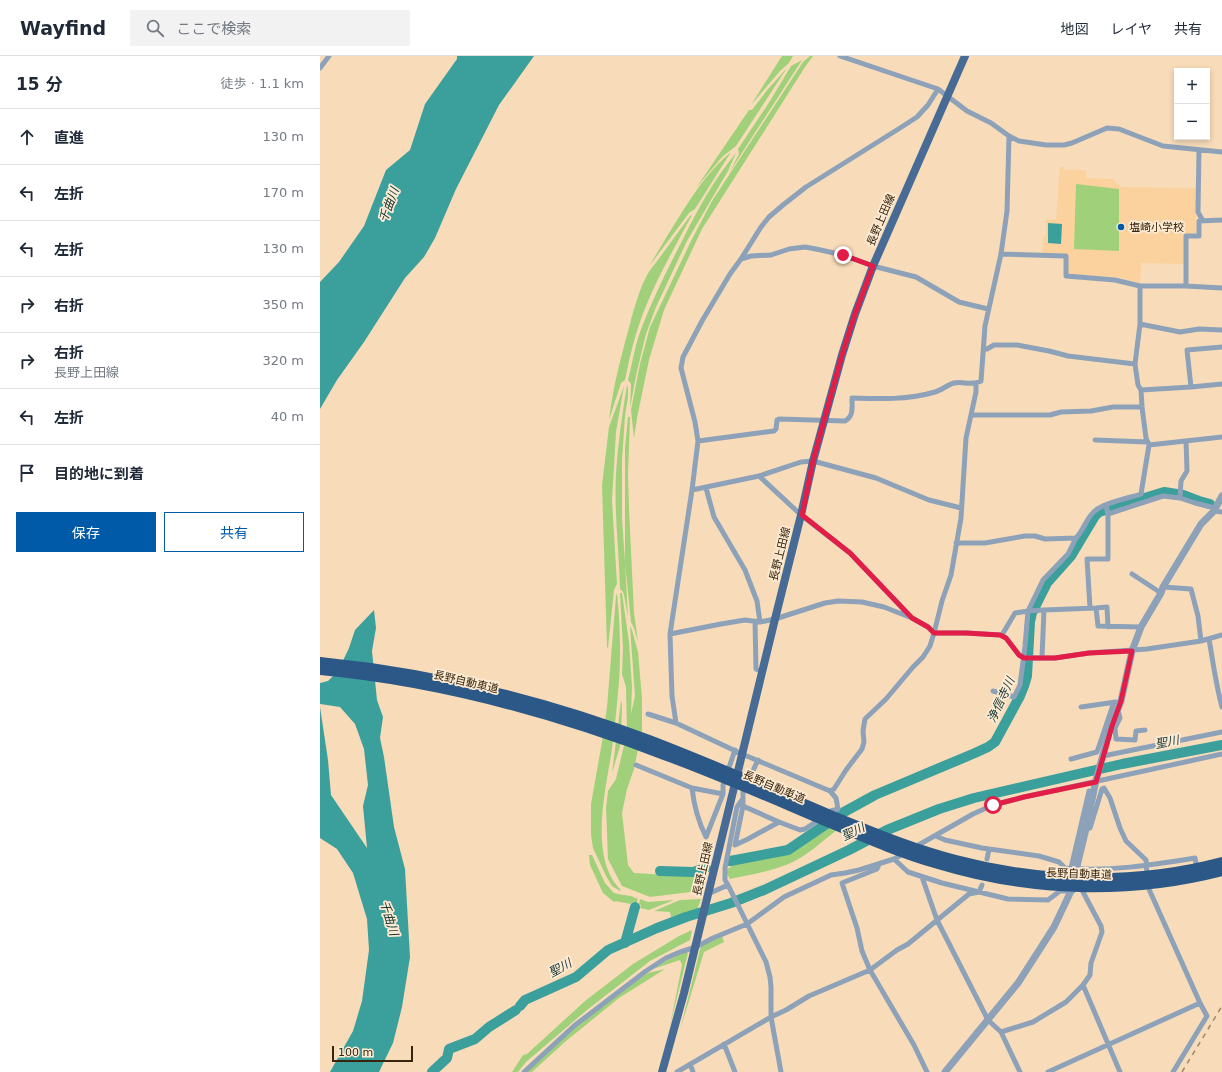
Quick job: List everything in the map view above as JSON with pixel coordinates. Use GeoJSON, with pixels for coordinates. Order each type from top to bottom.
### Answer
{"type":"FeatureCollection","features":[{"type":"Feature","properties":{"kind":"highway","name":"長野自動車道"},"geometry":{"type":"LineString","coordinates":[[320,662],[397,671],[476,688],[548,707],[612,727],[646,743],[814,812],[890,848],[925,856],[954,869],[985,876],[1018,882],[1052,882],[1145,876],[1182,871],[1222,862]]}},
{"type":"Feature","properties":{"kind":"highway","name":"長野自動車道"},"geometry":{"type":"LineString","coordinates":[[320,670],[396,679],[465,694],[547,715],[603,733],[646,743]]}},
{"type":"Feature","properties":{"kind":"highway","name":"長野自動車道"},"geometry":{"type":"LineString","coordinates":[[1052,882],[1102,888],[1136,886],[1185,880],[1222,872]]}},
{"type":"Feature","properties":{"kind":"main road","name":"長野上田線"},"geometry":{"type":"LineString","coordinates":[[662,1072],[696,946],[739,752],[763,671],[802,515],[813,461],[848,335],[873,266],[965,56]]}},
{"type":"Feature","properties":{"kind":"street"},"geometry":{"type":"LineString","coordinates":[[320,68],[329,56]]}},
{"type":"Feature","properties":{"kind":"street"},"geometry":{"type":"LineString","coordinates":[[840,56],[938,89],[968,111],[1019,141],[1046,145],[1064,145],[1107,128],[1119,129],[1163,146],[1222,152]]}},
{"type":"Feature","properties":{"kind":"street"},"geometry":{"type":"LineString","coordinates":[[676,723],[672,696],[670,634],[698,441],[695,422],[680,368],[683,357],[705,315],[730,274],[761,227],[770,217],[783,205],[821,177],[917,117],[928,105],[938,89]]}},
{"type":"Feature","properties":{"kind":"street"},"geometry":{"type":"LineString","coordinates":[[698,441],[772,432],[775,430],[777,420],[825,420],[843,422],[850,418],[852,398],[886,400],[903,398],[936,392],[957,383],[976,383],[981,381],[985,326],[1001,254],[1007,211],[1009,136]]}},
{"type":"Feature","properties":{"kind":"street"},"geometry":{"type":"LineString","coordinates":[[1199,150],[1198,212],[1204,221]]}},
{"type":"Feature","properties":{"kind":"street"},"geometry":{"type":"LineString","coordinates":[[1186,286],[1186,236],[1199,236],[1199,221],[1222,220]]}},
{"type":"Feature","properties":{"kind":"street"},"geometry":{"type":"LineString","coordinates":[[741,259],[751,256],[771,255],[783,250],[805,247],[843,255],[873,266],[916,277],[959,302],[988,309]]}},
{"type":"Feature","properties":{"kind":"street"},"geometry":{"type":"LineString","coordinates":[[1001,254],[1066,256],[1066,276],[1116,280],[1140,286],[1222,288]]}},
{"type":"Feature","properties":{"kind":"street"},"geometry":{"type":"LineString","coordinates":[[1140,286],[1140,324],[1135,364],[1138,385],[1141,390],[1146,438],[1149,444],[1141,495],[1143,502]]}},
{"type":"Feature","properties":{"kind":"street"},"geometry":{"type":"LineString","coordinates":[[1140,324],[1180,332],[1200,329],[1222,330]]}},
{"type":"Feature","properties":{"kind":"street"},"geometry":{"type":"LineString","coordinates":[[984,349],[994,345],[1017,345],[1068,356],[1135,364]]}},
{"type":"Feature","properties":{"kind":"street"},"geometry":{"type":"LineString","coordinates":[[1191,387],[1187,350],[1222,347]]}},
{"type":"Feature","properties":{"kind":"street"},"geometry":{"type":"LineString","coordinates":[[830,791],[834,789],[862,749],[864,742],[863,731],[865,719],[886,699],[923,657],[930,646],[942,601],[951,575],[962,508],[966,438],[976,392],[976,383]]}},
{"type":"Feature","properties":{"kind":"street"},"geometry":{"type":"LineString","coordinates":[[1141,390],[1222,384]]}},
{"type":"Feature","properties":{"kind":"street"},"geometry":{"type":"LineString","coordinates":[[971,415],[1050,415],[1061,412],[1091,411],[1113,407],[1142,407]]}},
{"type":"Feature","properties":{"kind":"street"},"geometry":{"type":"LineString","coordinates":[[1095,440],[1149,444],[1222,437]]}},
{"type":"Feature","properties":{"kind":"street"},"geometry":{"type":"LineString","coordinates":[[1180,495],[1181,481],[1187,471],[1186,441]]}},
{"type":"Feature","properties":{"kind":"street"},"geometry":{"type":"LineString","coordinates":[[692,490],[759,476],[782,470],[801,462],[813,461],[876,478],[929,500],[962,508]]}},
{"type":"Feature","properties":{"kind":"street"},"geometry":{"type":"LineString","coordinates":[[759,476],[802,515],[850,553],[912,618]]}},
{"type":"Feature","properties":{"kind":"street"},"geometry":{"type":"LineString","coordinates":[[706,488],[714,516],[745,570],[757,601],[758,621],[756,669],[763,671]]}},
{"type":"Feature","properties":{"kind":"street"},"geometry":{"type":"LineString","coordinates":[[993,691],[1014,697],[1020,684],[1029,611],[1043,580],[1068,554],[1076,538],[1090,517],[1096,510],[1141,495]]}},
{"type":"Feature","properties":{"kind":"street"},"geometry":{"type":"LineString","coordinates":[[1108,514],[1163,496],[1180,495],[1195,503],[1222,512]]}},
{"type":"Feature","properties":{"kind":"street"},"geometry":{"type":"LineString","coordinates":[[1071,759],[1097,752],[1118,702],[1132,651],[1141,627],[1201,524],[1214,509],[1222,496]]}},
{"type":"Feature","properties":{"kind":"street"},"geometry":{"type":"LineString","coordinates":[[1107,506],[1108,559],[1087,559],[1093,608],[1098,626],[1141,627]]}},
{"type":"Feature","properties":{"kind":"street"},"geometry":{"type":"LineString","coordinates":[[956,543],[984,543],[1025,536],[1035,536],[1046,539],[1076,538]]}},
{"type":"Feature","properties":{"kind":"street"},"geometry":{"type":"LineString","coordinates":[[1132,574],[1162,590],[1191,589],[1198,616],[1201,641]]}},
{"type":"Feature","properties":{"kind":"street"},"geometry":{"type":"LineString","coordinates":[[670,634],[727,622],[775,619],[838,601],[862,602],[884,607],[912,618],[928,627],[934,633],[1002,635],[1019,655],[1033,658],[1055,658],[1089,653],[1132,651],[1201,641],[1222,635]]}},
{"type":"Feature","properties":{"kind":"street"},"geometry":{"type":"LineString","coordinates":[[1002,635],[1015,613],[1029,611],[1107,607],[1108,627]]}},
{"type":"Feature","properties":{"kind":"street"},"geometry":{"type":"LineString","coordinates":[[1042,657],[1044,610]]}},
{"type":"Feature","properties":{"kind":"street"},"geometry":{"type":"LineString","coordinates":[[1209,639],[1216,674],[1216,685],[1222,707]]}},
{"type":"Feature","properties":{"kind":"street"},"geometry":{"type":"LineString","coordinates":[[1081,707],[1118,702]]}},
{"type":"Feature","properties":{"kind":"street"},"geometry":{"type":"LineString","coordinates":[[1118,702],[1120,718],[1115,728],[1116,739],[1134,740],[1136,731],[1145,730]]}},
{"type":"Feature","properties":{"kind":"street"},"geometry":{"type":"LineString","coordinates":[[945,1072],[1018,983],[1054,927],[1071,891],[1074,869],[1084,827],[1102,758],[1118,709]]}},
{"type":"Feature","properties":{"kind":"street"},"geometry":{"type":"LineString","coordinates":[[648,714],[676,723],[830,791],[836,798],[838,809],[829,811],[822,819],[805,829],[800,830],[742,806]]}},
{"type":"Feature","properties":{"kind":"street"},"geometry":{"type":"LineString","coordinates":[[1102,758],[1222,732]]}},
{"type":"Feature","properties":{"kind":"street"},"geometry":{"type":"LineString","coordinates":[[692,788],[698,822],[706,837],[722,794],[723,785],[739,752]]}},
{"type":"Feature","properties":{"kind":"street"},"geometry":{"type":"LineString","coordinates":[[524,1072],[574,1026],[646,971],[673,955],[696,946],[746,922],[784,897],[831,875],[845,873],[894,859],[973,814],[993,805],[1222,754]]}},
{"type":"Feature","properties":{"kind":"street"},"geometry":{"type":"LineString","coordinates":[[758,760],[743,792],[735,845],[779,822]]}},
{"type":"Feature","properties":{"kind":"street"},"geometry":{"type":"LineString","coordinates":[[636,766],[692,788],[722,794]]}},
{"type":"Feature","properties":{"kind":"street"},"geometry":{"type":"LineString","coordinates":[[1084,827],[1090,828],[1102,789],[1104,788],[1110,798],[1126,841],[1146,860],[1148,887],[1207,1016],[1173,1072]]}},
{"type":"Feature","properties":{"kind":"street"},"geometry":{"type":"LineString","coordinates":[[1084,827],[1089,791]]}},
{"type":"Feature","properties":{"kind":"street"},"geometry":{"type":"LineString","coordinates":[[742,799],[737,807],[725,868],[725,880],[730,887],[766,962],[770,977],[771,1017],[781,1072]]}},
{"type":"Feature","properties":{"kind":"street"},"geometry":{"type":"LineString","coordinates":[[936,836],[945,840],[989,849],[1040,856],[1059,862],[1065,868],[1074,869],[1147,866],[1195,858],[1199,880]]}},
{"type":"Feature","properties":{"kind":"street"},"geometry":{"type":"LineString","coordinates":[[987,860],[989,849]]}},
{"type":"Feature","properties":{"kind":"street"},"geometry":{"type":"LineString","coordinates":[[894,859],[908,872],[942,884],[1008,899],[1026,901],[1048,900],[1060,891],[1083,892],[1170,885],[1199,880],[1222,872]]}},
{"type":"Feature","properties":{"kind":"street"},"geometry":{"type":"LineString","coordinates":[[879,864],[877,869],[842,883],[858,928],[862,951],[870,970],[914,1045],[927,1072]]}},
{"type":"Feature","properties":{"kind":"street"},"geometry":{"type":"LineString","coordinates":[[922,877],[937,920],[988,1020],[1001,1032],[1020,1072]]}},
{"type":"Feature","properties":{"kind":"street"},"geometry":{"type":"LineString","coordinates":[[979,892],[982,885]]}},
{"type":"Feature","properties":{"kind":"street"},"geometry":{"type":"LineString","coordinates":[[707,896],[730,887]]}},
{"type":"Feature","properties":{"kind":"street"},"geometry":{"type":"LineString","coordinates":[[678,1072],[809,996],[870,970],[897,950],[908,944],[969,894],[979,892]]}},
{"type":"Feature","properties":{"kind":"street"},"geometry":{"type":"LineString","coordinates":[[1001,1032],[1033,1022],[1066,1002],[1090,975],[1091,962],[1102,932],[1101,926],[1083,892]]}},
{"type":"Feature","properties":{"kind":"street"},"geometry":{"type":"LineString","coordinates":[[1082,985],[1120,1072]]}},
{"type":"Feature","properties":{"kind":"street"},"geometry":{"type":"LineString","coordinates":[[1048,1072],[1200,1003]]}},
{"type":"Feature","properties":{"kind":"street"},"geometry":{"type":"LineString","coordinates":[[724,1044],[735,1072]]}},
{"type":"Feature","properties":{"kind":"street"},"geometry":{"type":"LineString","coordinates":[[690,1064],[693,1072]]}},
{"type":"Feature","properties":{"kind":"shaded area","name":"塩崎小学校"},"geometry":{"type":"Polygon","coordinates":[[[1060,167],[1064,167],[1065,170],[1086,170],[1086,178],[1114,179],[1121,187],[1197,188],[1196,233],[1184,234],[1184,264],[1141,263],[1140,283],[1116,277],[1068,275],[1068,254],[1042,253],[1043,237],[1046,236],[1046,219],[1056,220],[1060,167]]]}},
{"type":"Feature","properties":{"kind":"green space"},"geometry":{"type":"Polygon","coordinates":[[[782,56],[793,56],[789,63],[780,71],[751,105],[782,56]]]}},
{"type":"Feature","properties":{"kind":"green space"},"geometry":{"type":"Polygon","coordinates":[[[810,56],[813,56],[702,229],[664,310],[649,360],[634,438],[631,410],[640,364],[650,327],[712,201],[803,62],[810,56]]]}},
{"type":"Feature","properties":{"kind":"green space"},"geometry":{"type":"Polygon","coordinates":[[[802,60],[729,173],[739,154],[738,149],[791,66],[802,60]]]}},
{"type":"Feature","properties":{"kind":"green space"},"geometry":{"type":"Polygon","coordinates":[[[787,68],[736,146],[722,157],[696,188],[749,110],[752,110],[787,68]]]}},
{"type":"Feature","properties":{"kind":"green space"},"geometry":{"type":"Polygon","coordinates":[[[731,152],[695,209],[689,213],[650,265],[696,191],[716,166],[731,152]]]}},
{"type":"Feature","properties":{"kind":"green space"},"geometry":{"type":"Polygon","coordinates":[[[736,153],[728,171],[687,241],[656,307],[646,334],[630,408],[631,384],[628,380],[637,341],[649,310],[671,262],[701,205],[721,173],[736,153]]]}},
{"type":"Feature","properties":{"kind":"green space"},"geometry":{"type":"Polygon","coordinates":[[[1076,184],[1119,189],[1119,251],[1074,249],[1076,184]]]}},
{"type":"Feature","properties":{"kind":"green space"},"geometry":{"type":"Polygon","coordinates":[[[692,215],[662,271],[646,306],[639,324],[625,380],[621,383],[609,420],[621,357],[640,290],[651,269],[692,215]]]}},
{"type":"Feature","properties":{"kind":"green space"},"geometry":{"type":"Polygon","coordinates":[[[627,385],[628,397],[622,460],[622,518],[625,562],[625,448],[628,417],[630,417],[628,475],[629,509],[634,613],[638,642],[631,622],[625,563],[628,617],[624,595],[620,589],[616,517],[617,462],[620,429],[627,385]]]}},
{"type":"Feature","properties":{"kind":"green space"},"geometry":{"type":"Polygon","coordinates":[[[624,386],[616,432],[612,500],[617,584],[614,590],[608,648],[602,485],[609,427],[624,386]]]}},
{"type":"Feature","properties":{"kind":"green space"},"geometry":{"type":"Polygon","coordinates":[[[617,593],[620,638],[619,682],[612,749],[606,783],[602,822],[602,842],[605,860],[611,876],[621,890],[620,891],[612,886],[606,876],[593,848],[591,835],[591,804],[607,707],[617,593]]]}},
{"type":"Feature","properties":{"kind":"green space"},"geometry":{"type":"Polygon","coordinates":[[[620,593],[622,593],[629,642],[632,687],[631,714],[635,696],[630,626],[638,652],[642,698],[642,730],[634,769],[627,789],[622,813],[628,865],[634,873],[688,876],[708,872],[704,888],[699,891],[650,897],[622,886],[608,859],[606,808],[608,791],[616,779],[627,733],[626,687],[622,674],[623,648],[620,593]]]}},
{"type":"Feature","properties":{"kind":"green space"},"geometry":{"type":"Polygon","coordinates":[[[621,701],[621,743],[612,773],[621,701]]]}},
{"type":"Feature","properties":{"kind":"green space"},"geometry":{"type":"Polygon","coordinates":[[[827,826],[837,830],[793,862],[772,870],[730,879],[726,872],[727,869],[731,867],[730,864],[793,851],[827,826]]]}},
{"type":"Feature","properties":{"kind":"green space"},"geometry":{"type":"Polygon","coordinates":[[[589,855],[592,855],[605,883],[614,893],[631,896],[638,899],[636,904],[633,902],[631,904],[614,902],[603,893],[590,865],[589,855]]]}},
{"type":"Feature","properties":{"kind":"green space"},"geometry":{"type":"Polygon","coordinates":[[[640,899],[648,902],[674,900],[649,910],[640,908],[640,899]]]}},
{"type":"Feature","properties":{"kind":"green space"},"geometry":{"type":"Polygon","coordinates":[[[701,899],[697,910],[671,917],[670,912],[654,911],[680,900],[701,899]]]}},
{"type":"Feature","properties":{"kind":"green space"},"geometry":{"type":"Polygon","coordinates":[[[692,930],[690,940],[650,961],[587,1010],[526,1062],[518,1072],[512,1072],[523,1055],[527,1054],[585,1001],[633,964],[679,936],[692,930]]]}},
{"type":"Feature","properties":{"kind":"green space"},"geometry":{"type":"Polygon","coordinates":[[[722,936],[724,942],[704,952],[680,1030],[701,946],[722,936]]]}},
{"type":"Feature","properties":{"kind":"green space"},"geometry":{"type":"Polygon","coordinates":[[[685,951],[688,953],[670,1026],[682,965],[680,960],[653,969],[685,951]]]}},
{"type":"Feature","properties":{"kind":"green space"},"geometry":{"type":"Polygon","coordinates":[[[665,969],[619,998],[566,1041],[532,1072],[526,1072],[566,1035],[608,1001],[648,973],[665,969]]]}},
{"type":"Feature","properties":{"kind":"water","name":"千曲川"},"geometry":{"type":"Polygon","coordinates":[[[457,56],[534,56],[499,105],[456,189],[435,238],[424,257],[405,278],[364,342],[337,380],[320,409],[320,282],[339,262],[364,226],[386,170],[410,150],[425,104],[457,59],[457,56]]]}},
{"type":"Feature","properties":{"kind":"water"},"geometry":{"type":"Polygon","coordinates":[[[1048,223],[1062,224],[1061,244],[1048,243],[1048,223]]]}},
{"type":"Feature","properties":{"kind":"water","name":"千曲川"},"geometry":{"type":"Polygon","coordinates":[[[374,610],[376,628],[372,651],[377,700],[383,717],[380,738],[394,827],[405,869],[410,957],[402,1007],[393,1043],[379,1072],[330,1072],[353,1031],[362,1001],[369,950],[367,919],[353,873],[337,849],[320,838],[320,707],[328,760],[331,795],[367,848],[363,806],[368,785],[364,749],[355,724],[340,707],[320,704],[320,683],[328,681],[338,671],[349,648],[355,630],[374,610]]]}},
{"type":"Feature","properties":{"kind":"waterway","name":"浄信寺川"},"geometry":{"type":"LineString","coordinates":[[730,861],[788,850],[844,812],[875,795],[975,753],[995,742],[1020,696],[1027,676],[1030,622],[1032,613],[1047,583],[1071,556],[1095,516],[1099,512],[1164,492],[1183,495],[1210,504]]}},
{"type":"Feature","properties":{"kind":"waterway","name":"聖川"},"geometry":{"type":"LineString","coordinates":[[520,1006],[525,1000],[576,977],[608,950],[657,928],[731,903],[764,890],[849,850],[887,830],[939,809],[974,798],[1122,764],[1222,745]]}},
{"type":"Feature","properties":{"kind":"waterway","name":"浄信寺川"},"geometry":{"type":"LineString","coordinates":[[660,871],[693,872],[706,868]]}},
{"type":"Feature","properties":{"kind":"waterway","name":"浄信寺川"},"geometry":{"type":"LineString","coordinates":[[625,943],[635,907]]}},
{"type":"Feature","properties":{"kind":"waterway","name":"聖川"},"geometry":{"type":"LineString","coordinates":[[432,1072],[447,1058],[449,1049],[475,1039],[489,1027],[516,1010]]}},
{"type":"Feature","properties":{"kind":"railway"},"geometry":{"type":"LineString","coordinates":[[1182,1072],[1222,1006]]}},
{"type":"Feature","properties":{"kind":"place","name":"塩崎小学校"},"geometry":{"type":"Point","coordinates":[1121,227]}},
{"type":"Feature","properties":{"kind":"route"},"geometry":{"type":"LineString","coordinates":[[843,255],[873,266],[848,335],[832,389],[813,461],[802,515],[850,553],[912,618],[928,627],[934,633],[1000,635],[1006,638],[1015,651],[1024,658],[1055,658],[1089,653],[1132,651],[1121,701],[1112,726],[1096,782],[993,805]]}}]}
